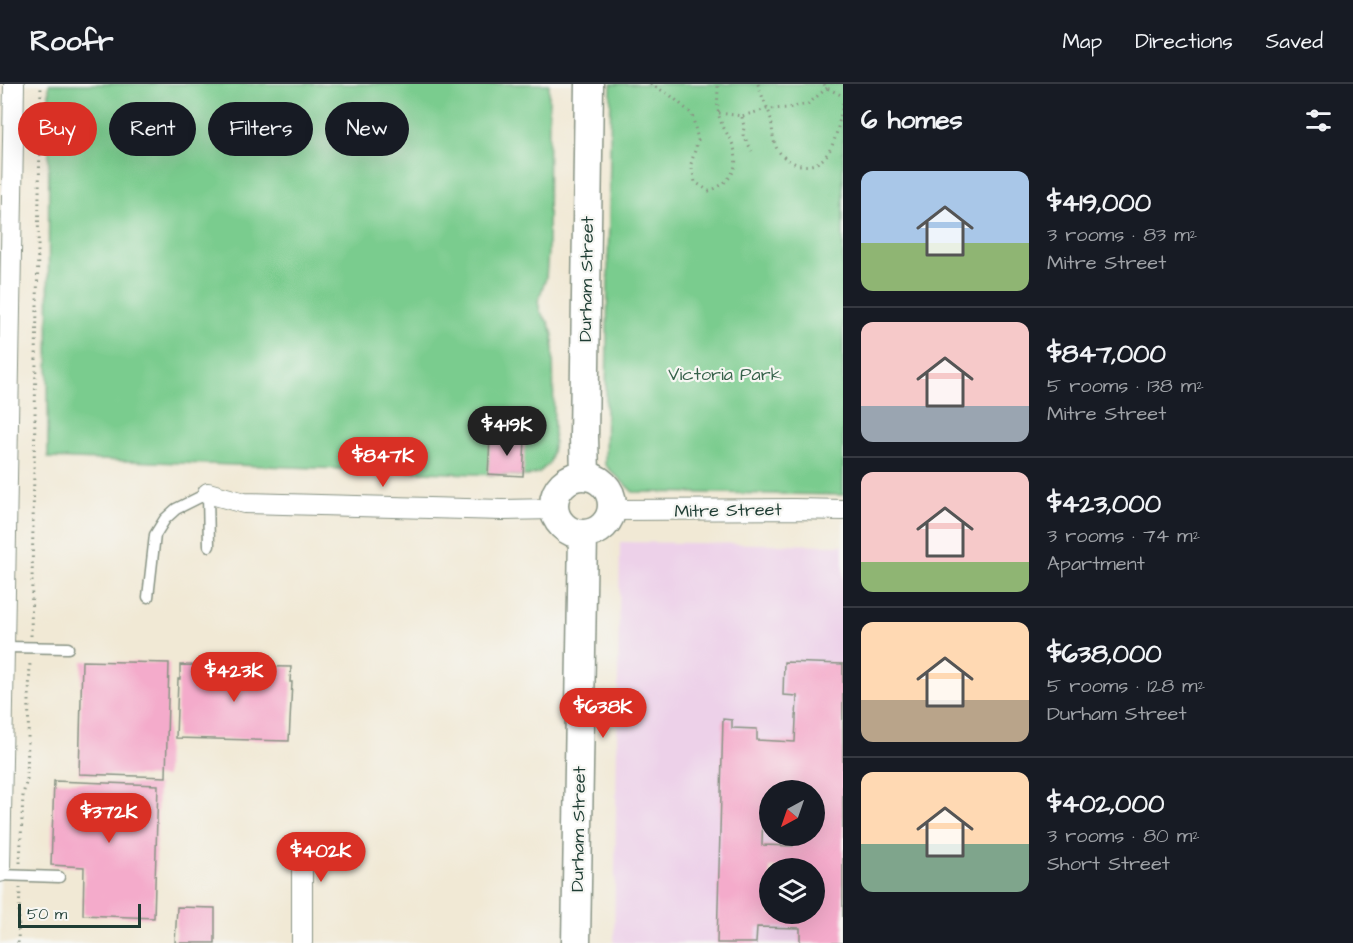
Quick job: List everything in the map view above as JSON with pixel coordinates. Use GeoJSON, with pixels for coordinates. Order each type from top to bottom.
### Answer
{"type":"FeatureCollection","features":[{"type":"Feature","properties":{"kind":"main road","name":"Durham Street"},"geometry":{"type":"LineString","coordinates":[[585,475],[589,84]]}},
{"type":"Feature","properties":{"kind":"main road"},"geometry":{"type":"LineString","coordinates":[[585,475],[600,480],[606,486],[612,501],[610,517],[605,524],[599,530],[584,534],[567,530],[556,517],[554,509],[556,492],[568,479],[576,476],[585,475]]}},
{"type":"Feature","properties":{"kind":"main road","name":"Durham Street"},"geometry":{"type":"LineString","coordinates":[[576,943],[584,534]]}},
{"type":"Feature","properties":{"kind":"street"},"geometry":{"type":"LineString","coordinates":[[0,874],[14,84]]}},
{"type":"Feature","properties":{"kind":"street"},"geometry":{"type":"LineString","coordinates":[[208,493],[244,503],[502,510],[554,509]]}},
{"type":"Feature","properties":{"kind":"street","name":"Mitre Street"},"geometry":{"type":"LineString","coordinates":[[612,510],[843,510]]}},
{"type":"Feature","properties":{"kind":"street"},"geometry":{"type":"LineString","coordinates":[[302,855],[302,943]]}},
{"type":"Feature","properties":{"kind":"lane"},"geometry":{"type":"LineString","coordinates":[[148,597],[155,535],[165,519],[177,509],[208,493],[208,546]]}},
{"type":"Feature","properties":{"kind":"lane"},"geometry":{"type":"LineString","coordinates":[[4,646],[68,648]]}},
{"type":"Feature","properties":{"kind":"lane"},"geometry":{"type":"LineString","coordinates":[[0,874],[59,877]]}},
{"type":"Feature","properties":{"kind":"path"},"geometry":{"type":"LineString","coordinates":[[18,943],[22,795],[27,779],[31,647],[41,84]]}},
{"type":"Feature","properties":{"kind":"path"},"geometry":{"type":"LineString","coordinates":[[650,84],[670,95],[692,114],[698,140],[691,164],[695,182],[709,191],[720,187],[730,178],[736,164],[735,151],[720,120],[717,101],[718,84]]}},
{"type":"Feature","properties":{"kind":"path"},"geometry":{"type":"LineString","coordinates":[[758,84],[774,129],[773,141],[781,155],[795,164],[809,166],[823,159],[832,147],[843,103]]}},
{"type":"Feature","properties":{"kind":"path"},"geometry":{"type":"LineString","coordinates":[[824,84],[843,96]]}},
{"type":"Feature","properties":{"kind":"path"},"geometry":{"type":"LineString","coordinates":[[719,113],[742,116],[767,108],[788,108],[808,104],[827,88]]}},
{"type":"Feature","properties":{"kind":"path"},"geometry":{"type":"LineString","coordinates":[[742,116],[743,135],[752,151]]}},
{"type":"Feature","properties":{"kind":"shaded area"},"geometry":{"type":"Polygon","coordinates":[[[620,542],[843,545],[843,943],[614,943],[620,542]]]}},
{"type":"Feature","properties":{"kind":"green space"},"geometry":{"type":"Polygon","coordinates":[[[49,84],[549,84],[548,251],[546,278],[538,301],[540,312],[548,322],[553,334],[554,442],[550,462],[539,473],[528,476],[48,458],[49,156],[97,156],[97,102],[49,102],[49,84]]]}},
{"type":"Feature","properties":{"kind":"green space","name":"Victoria Park"},"geometry":{"type":"Polygon","coordinates":[[[611,84],[843,84],[843,495],[633,492],[605,465],[611,84]]]}},
{"type":"Feature","properties":{"kind":"building"},"geometry":{"type":"Polygon","coordinates":[[[490,438],[525,440],[523,476],[488,474],[490,438]]]}},
{"type":"Feature","properties":{"kind":"building"},"geometry":{"type":"Polygon","coordinates":[[[82,661],[169,663],[166,777],[79,774],[82,661]]]}},
{"type":"Feature","properties":{"kind":"building"},"geometry":{"type":"Polygon","coordinates":[[[784,662],[843,664],[843,943],[800,943],[800,928],[757,927],[756,943],[717,943],[723,719],[732,720],[732,728],[757,729],[757,740],[795,742],[797,696],[783,695],[784,662]]]}},
{"type":"Feature","properties":{"kind":"building"},"geometry":{"type":"Polygon","coordinates":[[[180,665],[291,667],[289,741],[176,738],[180,665]]]}},
{"type":"Feature","properties":{"kind":"building"},"geometry":{"type":"Polygon","coordinates":[[[54,781],[158,785],[154,918],[83,915],[84,867],[51,865],[54,781]]]}},
{"type":"Feature","properties":{"kind":"building"},"geometry":{"type":"Polygon","coordinates":[[[177,907],[215,908],[215,943],[175,943],[177,907]]]}}]}
